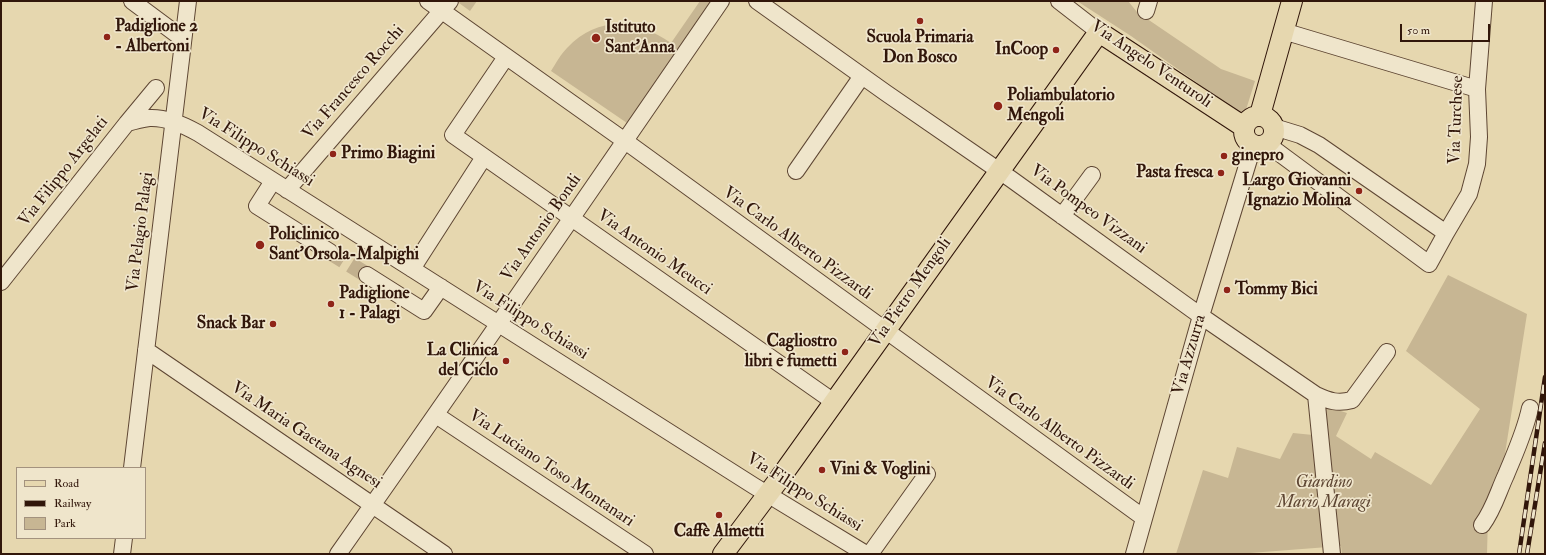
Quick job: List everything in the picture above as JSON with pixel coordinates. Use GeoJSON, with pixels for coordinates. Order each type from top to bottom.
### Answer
{"type":"FeatureCollection","features":[{"type":"Feature","properties":{"kind":"main road","name":"Via Azzurra"},"geometry":{"type":"LineString","coordinates":[[1258,137],[1283,31],[1292,1]]}},
{"type":"Feature","properties":{"kind":"main road","name":"Via Angelo Venturoli"},"geometry":{"type":"LineString","coordinates":[[1099,32],[1258,137]]}},
{"type":"Feature","properties":{"kind":"main road","name":"Via Pietro Mengoli"},"geometry":{"type":"LineString","coordinates":[[723,554],[768,494],[1099,32]]}},
{"type":"Feature","properties":{"kind":"street"},"geometry":{"type":"LineString","coordinates":[[132,1],[183,38]]}},
{"type":"Feature","properties":{"kind":"street","name":"Via Pelagio Palagi"},"geometry":{"type":"LineString","coordinates":[[132,467],[188,1]]}},
{"type":"Feature","properties":{"kind":"street","name":"Via Carlo Alberto Pizzardi"},"geometry":{"type":"LineString","coordinates":[[428,1],[446,6],[506,57],[625,141],[1138,514]]}},
{"type":"Feature","properties":{"kind":"street","name":"Via Antonio Bondi"},"geometry":{"type":"LineString","coordinates":[[338,554],[436,415],[721,1]]}},
{"type":"Feature","properties":{"kind":"street","name":"Via Pompeo Vizzani"},"geometry":{"type":"LineString","coordinates":[[757,1],[999,171],[1201,316],[1316,395],[1334,403],[1344,403],[1352,400],[1387,352]]}},
{"type":"Feature","properties":{"kind":"street","name":"Via Angelo Venturoli"},"geometry":{"type":"LineString","coordinates":[[1059,1],[1099,32]]}},
{"type":"Feature","properties":{"kind":"street","name":"Via Turchese"},"geometry":{"type":"LineString","coordinates":[[1446,233],[1469,194],[1477,164],[1479,137],[1477,89],[1484,1]]}},
{"type":"Feature","properties":{"kind":"street","name":"Via Francesco Rocchi"},"geometry":{"type":"LineString","coordinates":[[330,252],[257,206],[280,185],[446,6]]}},
{"type":"Feature","properties":{"kind":"street"},"geometry":{"type":"LineString","coordinates":[[1283,31],[1477,89]]}},
{"type":"Feature","properties":{"kind":"street","name":"Via Antonio Meucci"},"geometry":{"type":"LineString","coordinates":[[506,57],[453,135],[834,402]]}},
{"type":"Feature","properties":{"kind":"street"},"geometry":{"type":"LineString","coordinates":[[796,171],[862,76]]}},
{"type":"Feature","properties":{"kind":"street","name":"Via Filippo Argelati"},"geometry":{"type":"LineString","coordinates":[[1,282],[156,88]]}},
{"type":"Feature","properties":{"kind":"street","name":"Via Filippo Argelati"},"geometry":{"type":"LineString","coordinates":[[127,123],[150,118],[173,121]]}},
{"type":"Feature","properties":{"kind":"street","name":"Via Filippo Schiassi"},"geometry":{"type":"LineString","coordinates":[[173,121],[198,133],[754,486],[866,554]]}},
{"type":"Feature","properties":{"kind":"street"},"geometry":{"type":"LineString","coordinates":[[1300,135],[1319,145],[1446,233],[1429,264],[1258,137],[1300,135]]}},
{"type":"Feature","properties":{"kind":"street","name":"Via Azzurra"},"geometry":{"type":"LineString","coordinates":[[1134,554],[1138,514],[1258,137]]}},
{"type":"Feature","properties":{"kind":"street"},"geometry":{"type":"LineString","coordinates":[[412,269],[484,157]]}},
{"type":"Feature","properties":{"kind":"street"},"geometry":{"type":"LineString","coordinates":[[1062,216],[1092,175]]}},
{"type":"Feature","properties":{"kind":"street"},"geometry":{"type":"LineString","coordinates":[[367,275],[424,311],[441,287]]}},
{"type":"Feature","properties":{"kind":"street","name":"Via Maria Gaetana Agnesi"},"geometry":{"type":"LineString","coordinates":[[146,350],[444,554]]}},
{"type":"Feature","properties":{"kind":"street"},"geometry":{"type":"LineString","coordinates":[[1316,395],[1332,554]]}},
{"type":"Feature","properties":{"kind":"street"},"geometry":{"type":"LineString","coordinates":[[1482,525],[1489,516],[1514,459],[1526,425],[1530,408]]}},
{"type":"Feature","properties":{"kind":"street","name":"Via Luciano Toso Montanari"},"geometry":{"type":"LineString","coordinates":[[436,415],[645,554]]}},
{"type":"Feature","properties":{"kind":"street","name":"Via Filippo Schiassi"},"geometry":{"type":"LineString","coordinates":[[870,554],[927,474]]}},
{"type":"Feature","properties":{"kind":"street"},"geometry":{"type":"LineString","coordinates":[[122,554],[124,539]]}},
{"type":"Feature","properties":{"kind":"green space"},"geometry":{"type":"Polygon","coordinates":[[[460,1],[477,1],[470,11],[459,3],[460,1]]]}},
{"type":"Feature","properties":{"kind":"green space"},"geometry":{"type":"Polygon","coordinates":[[[700,1],[712,1],[627,123],[551,71],[565,50],[579,37],[592,30],[605,26],[618,24],[631,25],[658,35],[671,43],[700,1]]]}},
{"type":"Feature","properties":{"kind":"green space"},"geometry":{"type":"Polygon","coordinates":[[[1077,1],[1128,1],[1137,12],[1221,69],[1255,81],[1244,116],[1131,36],[1077,1]]]}},
{"type":"Feature","properties":{"kind":"green space","name":"Giardino Mario Maragi"},"geometry":{"type":"Polygon","coordinates":[[[1448,275],[1527,314],[1501,479],[1488,516],[1487,554],[1342,554],[1341,546],[1237,554],[1176,554],[1203,470],[1228,478],[1237,447],[1280,459],[1293,433],[1313,435],[1313,402],[1347,413],[1336,436],[1371,459],[1375,452],[1431,485],[1480,409],[1406,351],[1448,275]]]}},
{"type":"Feature","properties":{"kind":"tunnel"},"geometry":{"type":"LineString","coordinates":[[330,252],[367,275]]}},
{"type":"Feature","properties":{"kind":"railway"},"geometry":{"type":"LineString","coordinates":[[1519,554],[1545,377]]}},
{"type":"Feature","properties":{"kind":"railway"},"geometry":{"type":"LineString","coordinates":[[1527,554],[1545,443]]}},
{"type":"Feature","properties":{"kind":"place","name":"Scuola Primaria Don Bosco"},"geometry":{"type":"Point","coordinates":[920,21]}},
{"type":"Feature","properties":{"kind":"place","name":"Padiglione 2 - Albertoni"},"geometry":{"type":"Point","coordinates":[107,37]}},
{"type":"Feature","properties":{"kind":"place","name":"Istituto Sant'Anna"},"geometry":{"type":"Point","coordinates":[596,38]}},
{"type":"Feature","properties":{"kind":"place","name":"InCoop"},"geometry":{"type":"Point","coordinates":[1056,50]}},
{"type":"Feature","properties":{"kind":"place","name":"Poliambulatorio Mengoli"},"geometry":{"type":"Point","coordinates":[998,106]}},
{"type":"Feature","properties":{"kind":"place","name":"Primo Biagini"},"geometry":{"type":"Point","coordinates":[333,154]}},
{"type":"Feature","properties":{"kind":"place","name":"ginepro"},"geometry":{"type":"Point","coordinates":[1224,156]}},
{"type":"Feature","properties":{"kind":"place","name":"Pasta fresca"},"geometry":{"type":"Point","coordinates":[1221,173]}},
{"type":"Feature","properties":{"kind":"place","name":"Largo Giovanni Ignazio Molina"},"geometry":{"type":"Point","coordinates":[1359,191]}},
{"type":"Feature","properties":{"kind":"place","name":"Policlinico Sant'Orsola-Malpighi"},"geometry":{"type":"Point","coordinates":[260,245]}},
{"type":"Feature","properties":{"kind":"place","name":"Tommy Bici"},"geometry":{"type":"Point","coordinates":[1227,290]}},
{"type":"Feature","properties":{"kind":"place","name":"Padiglione 1 - Palagi"},"geometry":{"type":"Point","coordinates":[331,304]}},
{"type":"Feature","properties":{"kind":"place","name":"Snack Bar"},"geometry":{"type":"Point","coordinates":[273,324]}},
{"type":"Feature","properties":{"kind":"place","name":"Cagliostro libri e fumetti"},"geometry":{"type":"Point","coordinates":[845,352]}},
{"type":"Feature","properties":{"kind":"place","name":"La Clinica del Ciclo"},"geometry":{"type":"Point","coordinates":[506,361]}},
{"type":"Feature","properties":{"kind":"place","name":"Vini & Voglini"},"geometry":{"type":"Point","coordinates":[822,470]}},
{"type":"Feature","properties":{"kind":"place","name":"Caffè Almetti"},"geometry":{"type":"Point","coordinates":[719,515]}}]}
